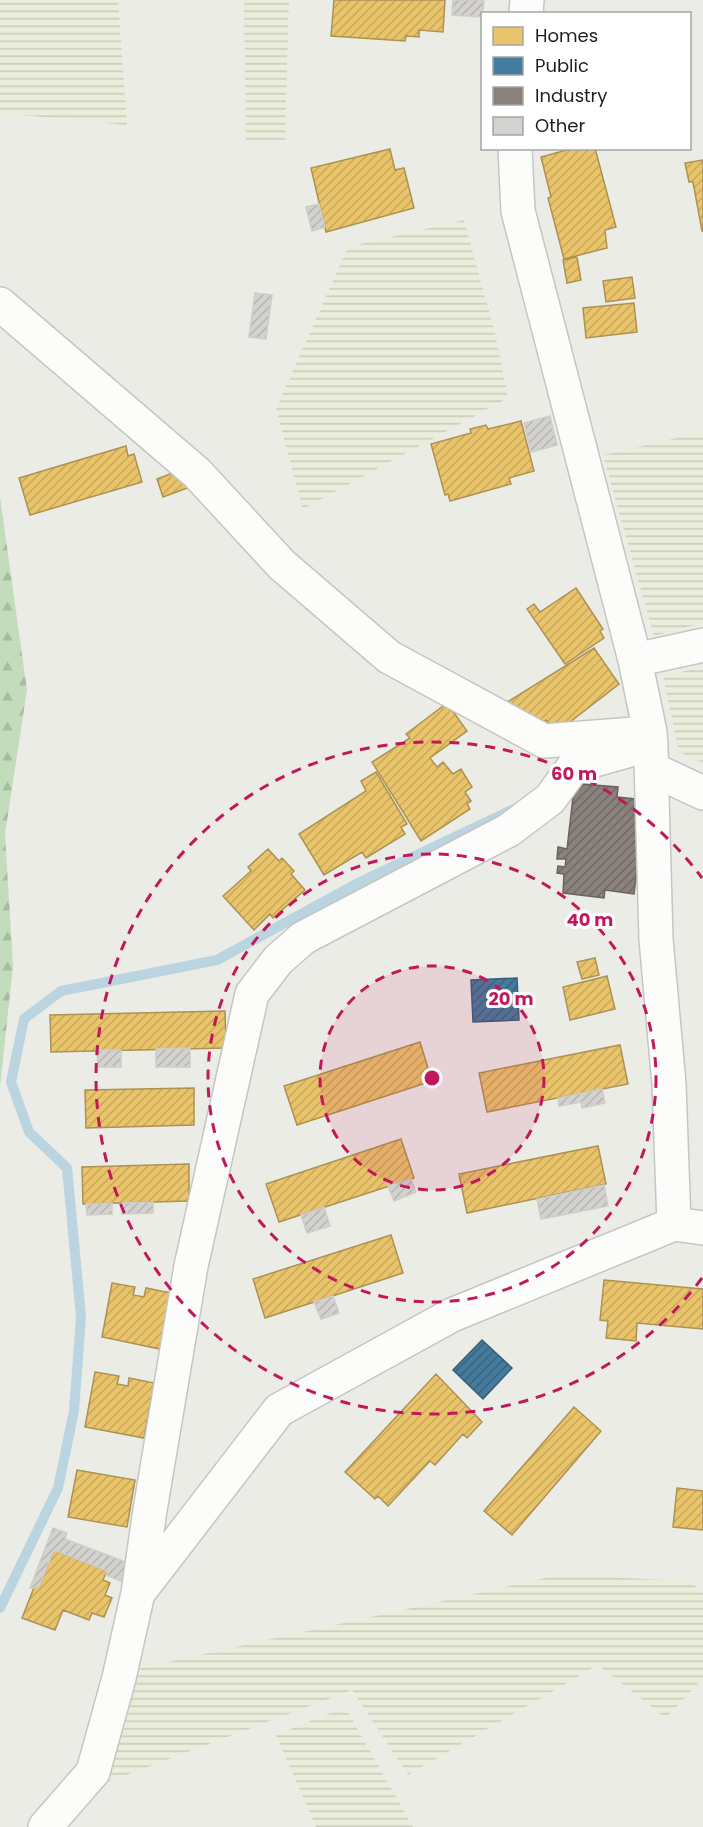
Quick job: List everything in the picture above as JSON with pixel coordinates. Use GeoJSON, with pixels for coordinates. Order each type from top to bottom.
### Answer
{"type":"FeatureCollection","features":[{"type":"Feature","properties":{"kind":"street"},"geometry":{"type":"LineString","coordinates":[[515,150],[518,211],[635,660],[651,746],[652,769],[703,793]]}},
{"type":"Feature","properties":{"kind":"street"},"geometry":{"type":"LineString","coordinates":[[0,304],[198,473],[282,565],[389,657],[544,741],[651,746]]}},
{"type":"Feature","properties":{"kind":"street"},"geometry":{"type":"LineString","coordinates":[[635,660],[703,645]]}},
{"type":"Feature","properties":{"kind":"street"},"geometry":{"type":"LineString","coordinates":[[138,1593],[279,1410],[452,1315],[689,1226],[669,1084],[656,939],[651,746]]}},
{"type":"Feature","properties":{"kind":"street"},"geometry":{"type":"LineString","coordinates":[[45,1827],[93,1772],[119,1678],[138,1593],[192,1266],[252,994],[278,960],[303,938],[509,830],[550,800],[574,766],[651,746]]}},
{"type":"Feature","properties":{"kind":"green space"},"geometry":{"type":"Polygon","coordinates":[[[0,0],[118,0],[127,125],[0,113],[0,0]]]}},
{"type":"Feature","properties":{"kind":"green space"},"geometry":{"type":"Polygon","coordinates":[[[244,0],[289,0],[285,140],[246,140],[244,0]]]}},
{"type":"Feature","properties":{"kind":"green space"},"geometry":{"type":"Polygon","coordinates":[[[464,220],[495,333],[508,398],[303,509],[276,409],[348,247],[464,220]]]}},
{"type":"Feature","properties":{"kind":"green space"},"geometry":{"type":"Polygon","coordinates":[[[703,432],[703,623],[654,636],[603,455],[703,432]]]}},
{"type":"Feature","properties":{"kind":"green space"},"geometry":{"type":"Polygon","coordinates":[[[0,497],[27,690],[5,834],[13,966],[0,1087],[0,497]]]}},
{"type":"Feature","properties":{"kind":"green space"},"geometry":{"type":"Polygon","coordinates":[[[703,667],[703,763],[679,752],[663,676],[703,667]]]}},
{"type":"Feature","properties":{"kind":"green space"},"geometry":{"type":"Polygon","coordinates":[[[559,1575],[690,1581],[703,1593],[703,1678],[666,1718],[598,1665],[408,1775],[352,1690],[108,1782],[133,1670],[559,1575]]]}},
{"type":"Feature","properties":{"kind":"green space"},"geometry":{"type":"Polygon","coordinates":[[[345,1707],[413,1827],[316,1827],[276,1735],[345,1707]]]}},
{"type":"Feature","properties":{"kind":"building: Homes"},"geometry":{"type":"Polygon","coordinates":[[[334,0],[445,0],[443,32],[419,30],[419,37],[406,36],[405,41],[331,36],[334,0]]]}},
{"type":"Feature","properties":{"kind":"building: Homes"},"geometry":{"type":"Polygon","coordinates":[[[390,149],[395,170],[404,168],[414,208],[326,232],[311,168],[390,149]]]}},
{"type":"Feature","properties":{"kind":"building: Homes"},"geometry":{"type":"Polygon","coordinates":[[[567,150],[596,150],[616,227],[605,230],[607,248],[564,259],[548,198],[551,197],[541,157],[567,150]]]}},
{"type":"Feature","properties":{"kind":"building: Homes"},"geometry":{"type":"Polygon","coordinates":[[[703,160],[702,231],[693,182],[689,182],[685,163],[703,160]]]}},
{"type":"Feature","properties":{"kind":"building: Homes"},"geometry":{"type":"Polygon","coordinates":[[[577,257],[581,280],[567,283],[563,260],[577,257]]]}},
{"type":"Feature","properties":{"kind":"building: Homes"},"geometry":{"type":"Polygon","coordinates":[[[632,277],[635,298],[606,302],[603,281],[632,277]]]}},
{"type":"Feature","properties":{"kind":"building: Homes"},"geometry":{"type":"Polygon","coordinates":[[[634,303],[637,332],[586,338],[583,308],[634,303]]]}},
{"type":"Feature","properties":{"kind":"building: Homes"},"geometry":{"type":"Polygon","coordinates":[[[521,421],[534,471],[509,478],[511,484],[450,501],[448,494],[445,495],[431,444],[471,433],[470,429],[486,425],[488,429],[521,421]]]}},
{"type":"Feature","properties":{"kind":"building: Homes"},"geometry":{"type":"Polygon","coordinates":[[[126,446],[128,456],[134,454],[142,482],[30,515],[19,478],[126,446]]]}},
{"type":"Feature","properties":{"kind":"building: Homes"},"geometry":{"type":"Polygon","coordinates":[[[178,471],[187,488],[163,497],[157,479],[178,471]]]}},
{"type":"Feature","properties":{"kind":"building: Homes"},"geometry":{"type":"Polygon","coordinates":[[[576,588],[603,629],[600,631],[604,638],[565,664],[527,609],[534,604],[540,612],[576,588]]]}},
{"type":"Feature","properties":{"kind":"building: Homes"},"geometry":{"type":"Polygon","coordinates":[[[594,648],[619,684],[557,732],[546,720],[540,724],[501,706],[594,648]]]}},
{"type":"Feature","properties":{"kind":"building: Homes"},"geometry":{"type":"Polygon","coordinates":[[[447,703],[467,731],[430,758],[437,767],[443,762],[453,774],[461,769],[472,787],[465,792],[471,801],[467,804],[470,809],[421,841],[372,762],[410,738],[406,734],[447,703]]]}},
{"type":"Feature","properties":{"kind":"building: Homes"},"geometry":{"type":"Polygon","coordinates":[[[376,772],[407,824],[401,827],[405,834],[366,858],[362,852],[324,875],[299,834],[366,791],[361,781],[376,772]]]}},
{"type":"Feature","properties":{"kind":"building: Homes"},"geometry":{"type":"Polygon","coordinates":[[[268,849],[279,861],[282,858],[294,871],[291,874],[305,890],[273,918],[270,914],[254,930],[223,896],[251,871],[248,867],[268,849]]]}},
{"type":"Feature","properties":{"kind":"building: Homes"},"geometry":{"type":"Polygon","coordinates":[[[595,958],[599,975],[582,979],[577,962],[595,958]]]}},
{"type":"Feature","properties":{"kind":"building: Homes"},"geometry":{"type":"Polygon","coordinates":[[[607,976],[615,1009],[570,1020],[563,987],[607,976]]]}},
{"type":"Feature","properties":{"kind":"building: Homes"},"geometry":{"type":"Polygon","coordinates":[[[225,1011],[226,1048],[51,1052],[50,1015],[225,1011]]]}},
{"type":"Feature","properties":{"kind":"building: Homes"},"geometry":{"type":"Polygon","coordinates":[[[420,1042],[432,1081],[297,1125],[284,1086],[420,1042]]]}},
{"type":"Feature","properties":{"kind":"building: Homes"},"geometry":{"type":"Polygon","coordinates":[[[620,1045],[628,1084],[487,1112],[479,1073],[620,1045]]]}},
{"type":"Feature","properties":{"kind":"building: Homes"},"geometry":{"type":"Polygon","coordinates":[[[194,1088],[194,1125],[86,1128],[85,1090],[194,1088]]]}},
{"type":"Feature","properties":{"kind":"building: Homes"},"geometry":{"type":"Polygon","coordinates":[[[401,1139],[414,1178],[279,1222],[266,1184],[401,1139]]]}},
{"type":"Feature","properties":{"kind":"building: Homes"},"geometry":{"type":"Polygon","coordinates":[[[598,1146],[606,1184],[467,1213],[459,1174],[598,1146]]]}},
{"type":"Feature","properties":{"kind":"building: Homes"},"geometry":{"type":"Polygon","coordinates":[[[189,1164],[189,1201],[83,1204],[82,1167],[189,1164]]]}},
{"type":"Feature","properties":{"kind":"building: Homes"},"geometry":{"type":"Polygon","coordinates":[[[391,1235],[403,1273],[265,1318],[253,1279],[391,1235]]]}},
{"type":"Feature","properties":{"kind":"building: Homes"},"geometry":{"type":"Polygon","coordinates":[[[604,1280],[703,1289],[703,1329],[637,1323],[636,1341],[606,1338],[608,1321],[600,1320],[604,1280]]]}},
{"type":"Feature","properties":{"kind":"building: Homes"},"geometry":{"type":"Polygon","coordinates":[[[112,1283],[135,1287],[133,1295],[144,1297],[146,1288],[171,1293],[160,1349],[102,1337],[112,1283]]]}},
{"type":"Feature","properties":{"kind":"building: Homes"},"geometry":{"type":"Polygon","coordinates":[[[95,1372],[119,1376],[117,1384],[128,1386],[129,1378],[154,1383],[144,1438],[85,1427],[95,1372]]]}},
{"type":"Feature","properties":{"kind":"building: Homes"},"geometry":{"type":"Polygon","coordinates":[[[436,1374],[482,1422],[467,1438],[463,1434],[435,1465],[430,1461],[388,1506],[378,1496],[375,1499],[345,1472],[436,1374]]]}},
{"type":"Feature","properties":{"kind":"building: Homes"},"geometry":{"type":"Polygon","coordinates":[[[574,1407],[601,1431],[512,1535],[484,1511],[574,1407]]]}},
{"type":"Feature","properties":{"kind":"building: Homes"},"geometry":{"type":"Polygon","coordinates":[[[77,1470],[135,1480],[127,1527],[68,1517],[77,1470]]]}},
{"type":"Feature","properties":{"kind":"building: Homes"},"geometry":{"type":"Polygon","coordinates":[[[677,1488],[703,1491],[703,1530],[673,1527],[677,1488]]]}},
{"type":"Feature","properties":{"kind":"building: Homes"},"geometry":{"type":"Polygon","coordinates":[[[54,1550],[107,1571],[103,1580],[110,1583],[105,1595],[112,1598],[104,1617],[92,1613],[89,1620],[63,1610],[55,1630],[22,1618],[35,1585],[39,1587],[54,1550]]]}},
{"type":"Feature","properties":{"kind":"building: Public"},"geometry":{"type":"Polygon","coordinates":[[[517,978],[519,1020],[473,1022],[471,980],[517,978]]]}},
{"type":"Feature","properties":{"kind":"building: Public"},"geometry":{"type":"Polygon","coordinates":[[[482,1340],[512,1368],[483,1399],[453,1370],[482,1340]]]}},
{"type":"Feature","properties":{"kind":"building: Industry"},"geometry":{"type":"Polygon","coordinates":[[[581,784],[618,787],[617,797],[645,800],[634,894],[605,890],[604,898],[563,893],[564,874],[557,873],[558,866],[565,867],[566,859],[557,859],[558,847],[567,849],[573,797],[581,784]]]}},
{"type":"Feature","properties":{"kind":"building: Other"},"geometry":{"type":"Polygon","coordinates":[[[453,0],[484,0],[481,17],[452,15],[453,0]]]}},
{"type":"Feature","properties":{"kind":"building: Other"},"geometry":{"type":"Polygon","coordinates":[[[319,204],[325,227],[312,231],[306,207],[319,204]]]}},
{"type":"Feature","properties":{"kind":"building: Other"},"geometry":{"type":"Polygon","coordinates":[[[255,293],[272,295],[266,339],[249,337],[255,293]]]}},
{"type":"Feature","properties":{"kind":"building: Other"},"geometry":{"type":"Polygon","coordinates":[[[550,416],[557,445],[531,452],[524,423],[550,416]]]}},
{"type":"Feature","properties":{"kind":"building: Other"},"geometry":{"type":"Polygon","coordinates":[[[190,1048],[190,1067],[156,1067],[156,1049],[190,1048]]]}},
{"type":"Feature","properties":{"kind":"building: Other"},"geometry":{"type":"Polygon","coordinates":[[[97,1050],[121,1050],[121,1067],[98,1067],[97,1050]]]}},
{"type":"Feature","properties":{"kind":"building: Other"},"geometry":{"type":"Polygon","coordinates":[[[602,1089],[605,1103],[582,1108],[581,1102],[559,1106],[558,1098],[602,1089]]]}},
{"type":"Feature","properties":{"kind":"building: Other"},"geometry":{"type":"Polygon","coordinates":[[[411,1179],[416,1192],[394,1201],[388,1186],[411,1179]]]}},
{"type":"Feature","properties":{"kind":"building: Other"},"geometry":{"type":"Polygon","coordinates":[[[604,1185],[608,1206],[541,1219],[537,1199],[604,1185]]]}},
{"type":"Feature","properties":{"kind":"building: Other"},"geometry":{"type":"Polygon","coordinates":[[[153,1202],[153,1213],[122,1214],[122,1203],[153,1202]]]}},
{"type":"Feature","properties":{"kind":"building: Other"},"geometry":{"type":"Polygon","coordinates":[[[112,1203],[112,1214],[87,1215],[86,1204],[112,1203]]]}},
{"type":"Feature","properties":{"kind":"building: Other"},"geometry":{"type":"Polygon","coordinates":[[[324,1207],[330,1226],[307,1233],[301,1215],[324,1207]]]}},
{"type":"Feature","properties":{"kind":"building: Other"},"geometry":{"type":"Polygon","coordinates":[[[333,1296],[339,1313],[321,1319],[314,1302],[333,1296]]]}},
{"type":"Feature","properties":{"kind":"building: Other"},"geometry":{"type":"Polygon","coordinates":[[[53,1528],[67,1533],[65,1539],[128,1563],[121,1581],[106,1575],[107,1571],[54,1550],[39,1587],[30,1588],[53,1528]]]}},
{"type":"Feature","properties":{"kind":"waterway"},"geometry":{"type":"LineString","coordinates":[[0,1608],[58,1488],[74,1411],[81,1317],[67,1168],[29,1132],[11,1082],[24,1019],[61,991],[217,960],[360,882],[514,809]]}}]}
